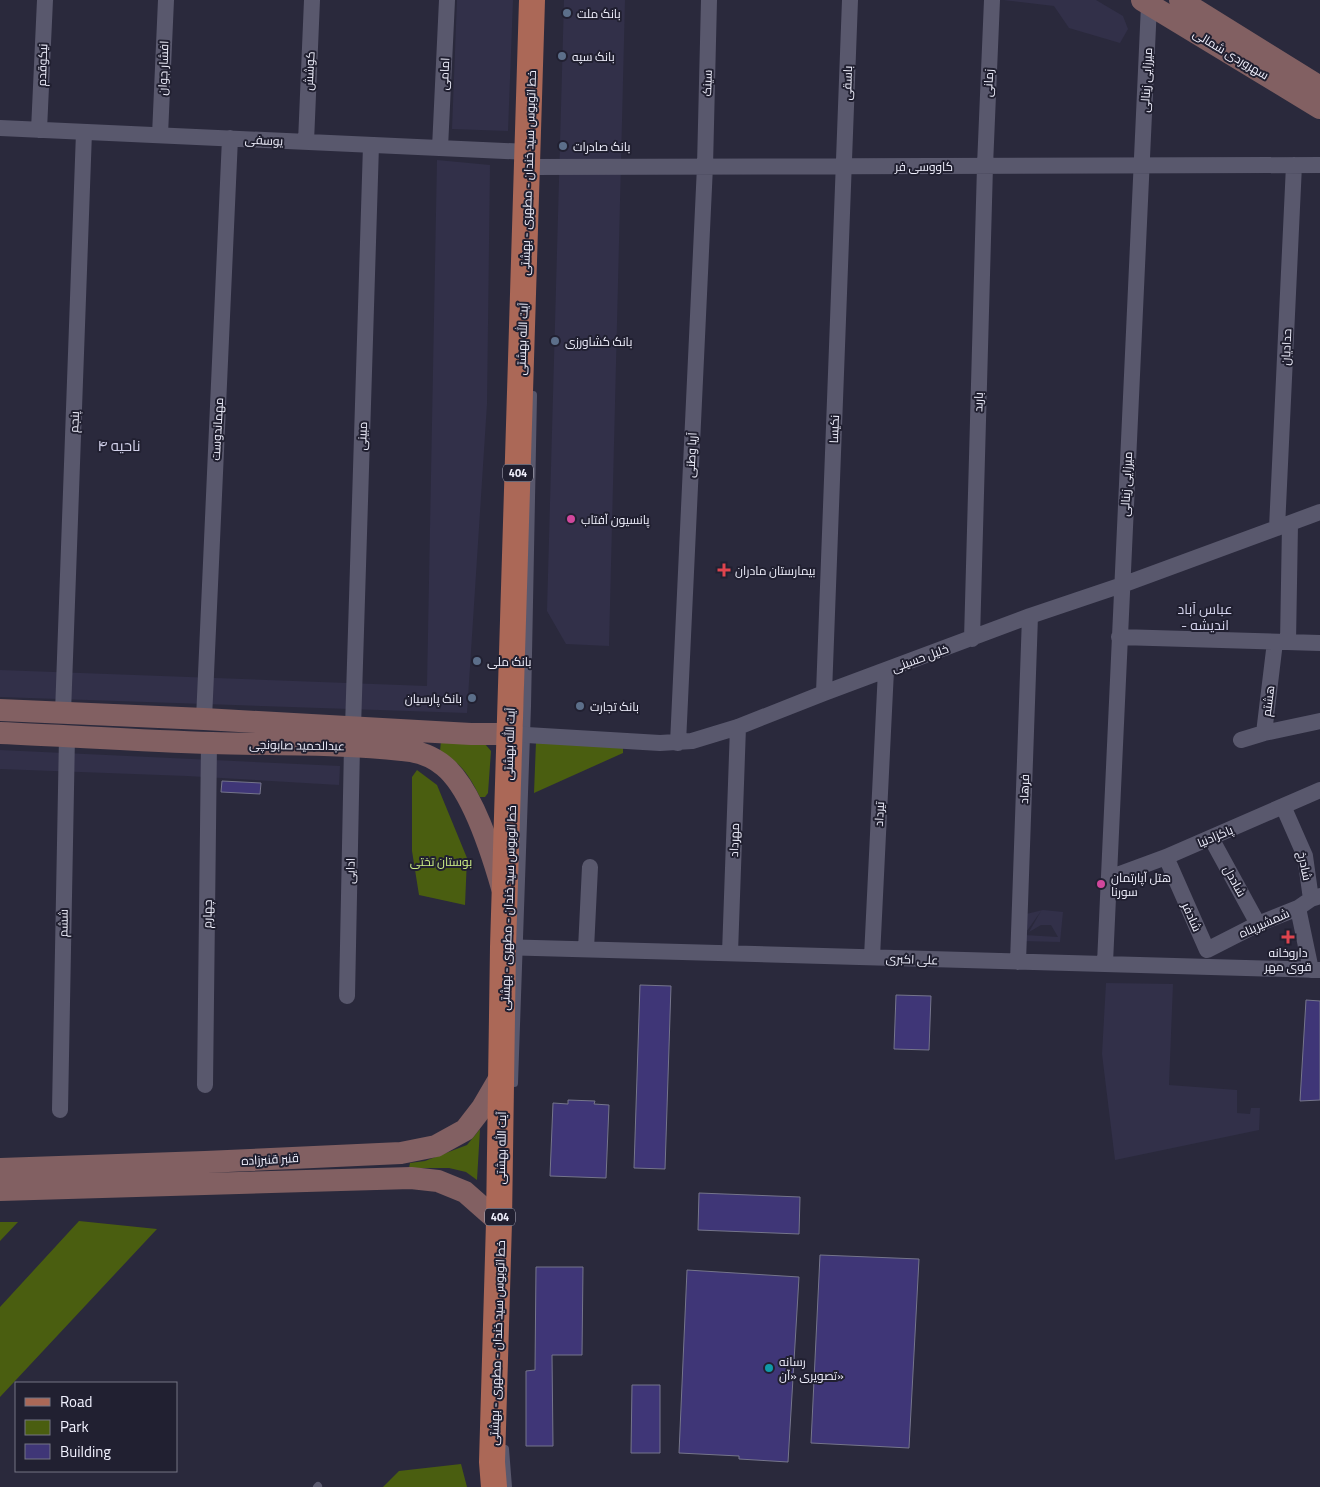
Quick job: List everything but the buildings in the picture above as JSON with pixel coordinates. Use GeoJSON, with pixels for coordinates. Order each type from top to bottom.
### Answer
{"type":"FeatureCollection","features":[{"type":"Feature","properties":{"kind":"main road","name":"آیت الله بهشتی"},"geometry":{"type":"LineString","coordinates":[[494,1487],[492,1442],[500,1222],[508,1080],[510,947],[505,897],[518,734],[535,163],[532,0]]}},
{"type":"Feature","properties":{"kind":"main road","name":"سهروردی شمالی"},"geometry":{"type":"LineString","coordinates":[[1180,0],[1320,87]]}},
{"type":"Feature","properties":{"kind":"main road","name":"سهروردی شمالی"},"geometry":{"type":"LineString","coordinates":[[1147,2],[1320,108]]}},
{"type":"Feature","properties":{"kind":"main road","name":"عبدالحمید صابونچی"},"geometry":{"type":"LineString","coordinates":[[0,710],[204,719],[353,737],[420,753],[436,761],[450,772],[461,786],[475,813],[505,897]]}},
{"type":"Feature","properties":{"kind":"main road","name":"عبدالحمید صابونچی"},"geometry":{"type":"LineString","coordinates":[[0,733],[210,743],[353,737],[518,734]]}},
{"type":"Feature","properties":{"kind":"main road","name":"قنبر قنبرزاده"},"geometry":{"type":"LineString","coordinates":[[0,1169],[401,1153],[436,1146],[465,1130],[508,1080]]}},
{"type":"Feature","properties":{"kind":"main road","name":"قنبر قنبرزاده"},"geometry":{"type":"LineString","coordinates":[[0,1190],[411,1178],[438,1181],[466,1192],[500,1222]]}},
{"type":"Feature","properties":{"kind":"street","name":"نیکوقدم"},"geometry":{"type":"LineString","coordinates":[[39,130],[45,0]]}},
{"type":"Feature","properties":{"kind":"street","name":"افشار جوان"},"geometry":{"type":"LineString","coordinates":[[160,135],[166,0]]}},
{"type":"Feature","properties":{"kind":"street","name":"کوشش"},"geometry":{"type":"LineString","coordinates":[[306,142],[312,0]]}},
{"type":"Feature","properties":{"kind":"street","name":"امامی"},"geometry":{"type":"LineString","coordinates":[[440,148],[447,0]]}},
{"type":"Feature","properties":{"kind":"street","name":"سینک"},"geometry":{"type":"LineString","coordinates":[[705,166],[709,0]]}},
{"type":"Feature","properties":{"kind":"street","name":"باسقی"},"geometry":{"type":"LineString","coordinates":[[843,166],[850,0]]}},
{"type":"Feature","properties":{"kind":"street","name":"زمانی"},"geometry":{"type":"LineString","coordinates":[[984,166],[992,0]]}},
{"type":"Feature","properties":{"kind":"street","name":"میرزایی زینالی"},"geometry":{"type":"LineString","coordinates":[[1105,964],[1142,166],[1147,2]]}},
{"type":"Feature","properties":{"kind":"street","name":"یوسفی"},"geometry":{"type":"LineString","coordinates":[[0,128],[440,148],[535,163]]}},
{"type":"Feature","properties":{"kind":"street","name":"پنجم"},"geometry":{"type":"LineString","coordinates":[[63,713],[84,132]]}},
{"type":"Feature","properties":{"kind":"street","name":"مهماندوست"},"geometry":{"type":"LineString","coordinates":[[204,719],[230,138]]}},
{"type":"Feature","properties":{"kind":"street","name":"مبینی"},"geometry":{"type":"LineString","coordinates":[[353,737],[371,145]]}},
{"type":"Feature","properties":{"kind":"street","name":"کاووسی فر"},"geometry":{"type":"LineString","coordinates":[[535,163],[705,166],[1320,165]]}},
{"type":"Feature","properties":{"kind":"street","name":"حدادیان"},"geometry":{"type":"LineString","coordinates":[[1282,642],[1283,526],[1294,165]]}},
{"type":"Feature","properties":{"kind":"street","name":"آریا وطنی"},"geometry":{"type":"LineString","coordinates":[[678,743],[705,166]]}},
{"type":"Feature","properties":{"kind":"street","name":"نکیسا"},"geometry":{"type":"LineString","coordinates":[[824,693],[843,166]]}},
{"type":"Feature","properties":{"kind":"street","name":"باربد"},"geometry":{"type":"LineString","coordinates":[[972,639],[984,166]]}},
{"type":"Feature","properties":{"kind":"street","name":"خلیل حسینی"},"geometry":{"type":"LineString","coordinates":[[518,734],[638,743],[678,743],[708,737],[1030,616],[1122,586],[1320,512]]}},
{"type":"Feature","properties":{"kind":"street","name":"فرهاد"},"geometry":{"type":"LineString","coordinates":[[1018,962],[1030,616]]}},
{"type":"Feature","properties":{"kind":"street"},"geometry":{"type":"LineString","coordinates":[[1119,637],[1320,643]]}},
{"type":"Feature","properties":{"kind":"street","name":"هشتم"},"geometry":{"type":"LineString","coordinates":[[1282,642],[1264,733],[1320,720]]}},
{"type":"Feature","properties":{"kind":"street","name":"تیرداد"},"geometry":{"type":"LineString","coordinates":[[872,957],[886,670]]}},
{"type":"Feature","properties":{"kind":"street","name":"مهرداد"},"geometry":{"type":"LineString","coordinates":[[730,953],[738,727]]}},
{"type":"Feature","properties":{"kind":"street"},"geometry":{"type":"LineString","coordinates":[[1241,740],[1264,733]]}},
{"type":"Feature","properties":{"kind":"street","name":"ششم"},"geometry":{"type":"LineString","coordinates":[[60,1110],[67,736]]}},
{"type":"Feature","properties":{"kind":"street","name":"ادایی"},"geometry":{"type":"LineString","coordinates":[[348,996],[353,737]]}},
{"type":"Feature","properties":{"kind":"street","name":"چهارم"},"geometry":{"type":"LineString","coordinates":[[205,1085],[210,743]]}},
{"type":"Feature","properties":{"kind":"street","name":"پاکزادنیا"},"geometry":{"type":"LineString","coordinates":[[1109,878],[1166,857],[1320,790]]}},
{"type":"Feature","properties":{"kind":"street","name":"شادرخ"},"geometry":{"type":"LineString","coordinates":[[1282,806],[1305,856],[1316,970]]}},
{"type":"Feature","properties":{"kind":"street","name":"شاددل"},"geometry":{"type":"LineString","coordinates":[[1211,838],[1258,924]]}},
{"type":"Feature","properties":{"kind":"street","name":"شادفر"},"geometry":{"type":"LineString","coordinates":[[1166,857],[1207,950]]}},
{"type":"Feature","properties":{"kind":"street"},"geometry":{"type":"LineString","coordinates":[[586,949],[590,867]]}},
{"type":"Feature","properties":{"kind":"street","name":"شمشیرپناه"},"geometry":{"type":"LineString","coordinates":[[1207,950],[1258,924],[1310,901]]}},
{"type":"Feature","properties":{"kind":"street","name":"علی‌ اکبری"},"geometry":{"type":"LineString","coordinates":[[510,947],[1316,970]]}},
{"type":"Feature","properties":{"kind":"lane","name":"خط اتوبوس سید خندان - مطهری - بهشتی"},"geometry":{"type":"LineString","coordinates":[[510,947],[533,382]]}},
{"type":"Feature","properties":{"kind":"lane","name":"خط اتوبوس سید خندان - مطهری - بهشتی"},"geometry":{"type":"LineString","coordinates":[[505,1442],[508,1487]]}},
{"type":"Feature","properties":{"kind":"shaded area"},"geometry":{"type":"Polygon","coordinates":[[[457,0],[513,0],[508,131],[452,129],[457,0]]]}},
{"type":"Feature","properties":{"kind":"shaded area"},"geometry":{"type":"Polygon","coordinates":[[[564,0],[625,0],[609,646],[566,644],[547,611],[564,0]]]}},
{"type":"Feature","properties":{"kind":"shaded area"},"geometry":{"type":"Polygon","coordinates":[[[1003,0],[1096,0],[1123,16],[1128,29],[1120,43],[1069,28],[1054,6],[1003,0]]]}},
{"type":"Feature","properties":{"kind":"shaded area"},"geometry":{"type":"Polygon","coordinates":[[[437,160],[490,165],[487,404],[467,713],[0,697],[0,670],[427,686],[437,160]]]}},
{"type":"Feature","properties":{"kind":"shaded area"},"geometry":{"type":"Polygon","coordinates":[[[0,750],[340,766],[339,785],[187,776],[0,769],[0,750]]]}},
{"type":"Feature","properties":{"kind":"shaded area"},"geometry":{"type":"Polygon","coordinates":[[[1043,910],[1063,912],[1060,942],[1021,941],[1022,915],[1043,910]],[[1041,911],[1024,935],[1058,937],[1051,925],[1041,925],[1029,932],[1041,911]]]}},
{"type":"Feature","properties":{"kind":"shaded area"},"geometry":{"type":"Polygon","coordinates":[[[1106,983],[1173,984],[1169,1085],[1237,1090],[1237,1113],[1250,1114],[1251,1108],[1260,1108],[1259,1130],[1115,1160],[1102,1054],[1106,983]]]}},
{"type":"Feature","properties":{"kind":"green space"},"geometry":{"type":"Polygon","coordinates":[[[441,741],[485,744],[491,751],[488,793],[485,797],[480,797],[460,766],[440,751],[441,741]]]}},
{"type":"Feature","properties":{"kind":"green space"},"geometry":{"type":"Polygon","coordinates":[[[536,742],[623,747],[623,753],[534,793],[536,742]]]}},
{"type":"Feature","properties":{"kind":"green space","name":"بوستان تختی"},"geometry":{"type":"Polygon","coordinates":[[[417,770],[437,785],[467,858],[465,905],[419,895],[412,851],[412,777],[417,770]]]}},
{"type":"Feature","properties":{"kind":"green space"},"geometry":{"type":"Polygon","coordinates":[[[480,1129],[477,1180],[466,1172],[449,1168],[409,1168],[410,1163],[425,1161],[467,1145],[480,1129]]]}},
{"type":"Feature","properties":{"kind":"green space"},"geometry":{"type":"Polygon","coordinates":[[[79,1221],[157,1229],[0,1397],[0,1307],[79,1221]]]}},
{"type":"Feature","properties":{"kind":"green space"},"geometry":{"type":"Polygon","coordinates":[[[0,1222],[18,1222],[0,1241],[0,1222]]]}},
{"type":"Feature","properties":{"kind":"green space"},"geometry":{"type":"Polygon","coordinates":[[[461,1464],[467,1487],[383,1487],[399,1471],[461,1464]]]}},
{"type":"Feature","properties":{"kind":"place","name":"بانک ملت"},"geometry":{"type":"Point","coordinates":[567,13]}},
{"type":"Feature","properties":{"kind":"place","name":"بانک سپه"},"geometry":{"type":"Point","coordinates":[562,56]}},
{"type":"Feature","properties":{"kind":"place","name":"بانک صادرات"},"geometry":{"type":"Point","coordinates":[563,146]}},
{"type":"Feature","properties":{"kind":"place","name":"بانک کشاورزی"},"geometry":{"type":"Point","coordinates":[555,341]}},
{"type":"Feature","properties":{"kind":"place","name":"پانسیون آفتاب"},"geometry":{"type":"Point","coordinates":[571,519]}},
{"type":"Feature","properties":{"kind":"place","name":"بیمارستان مادران"},"geometry":{"type":"Point","coordinates":[724,570]}},
{"type":"Feature","properties":{"kind":"place","name":"بانک ملی"},"geometry":{"type":"Point","coordinates":[477,661]}},
{"type":"Feature","properties":{"kind":"place","name":"بانک پارسیان"},"geometry":{"type":"Point","coordinates":[472,698]}},
{"type":"Feature","properties":{"kind":"place","name":"بانک تجارت"},"geometry":{"type":"Point","coordinates":[580,706]}},
{"type":"Feature","properties":{"kind":"place","name":"هتل آپارتمان سورنا"},"geometry":{"type":"Point","coordinates":[1101,884]}},
{"type":"Feature","properties":{"kind":"place","name":"داروخانه قوی مهر"},"geometry":{"type":"Point","coordinates":[1288,937]}},
{"type":"Feature","properties":{"kind":"place","name":"رسانه تصویری «آن»"},"geometry":{"type":"Point","coordinates":[769,1368]}},
{"type":"Feature","properties":{"kind":"district","name":"ناحیه ۴"},"geometry":{"type":"Point","coordinates":[119,445]}},
{"type":"Feature","properties":{"kind":"district","name":"عباس آباد - اندیشه"},"geometry":{"type":"Point","coordinates":[1205,616]}}]}
